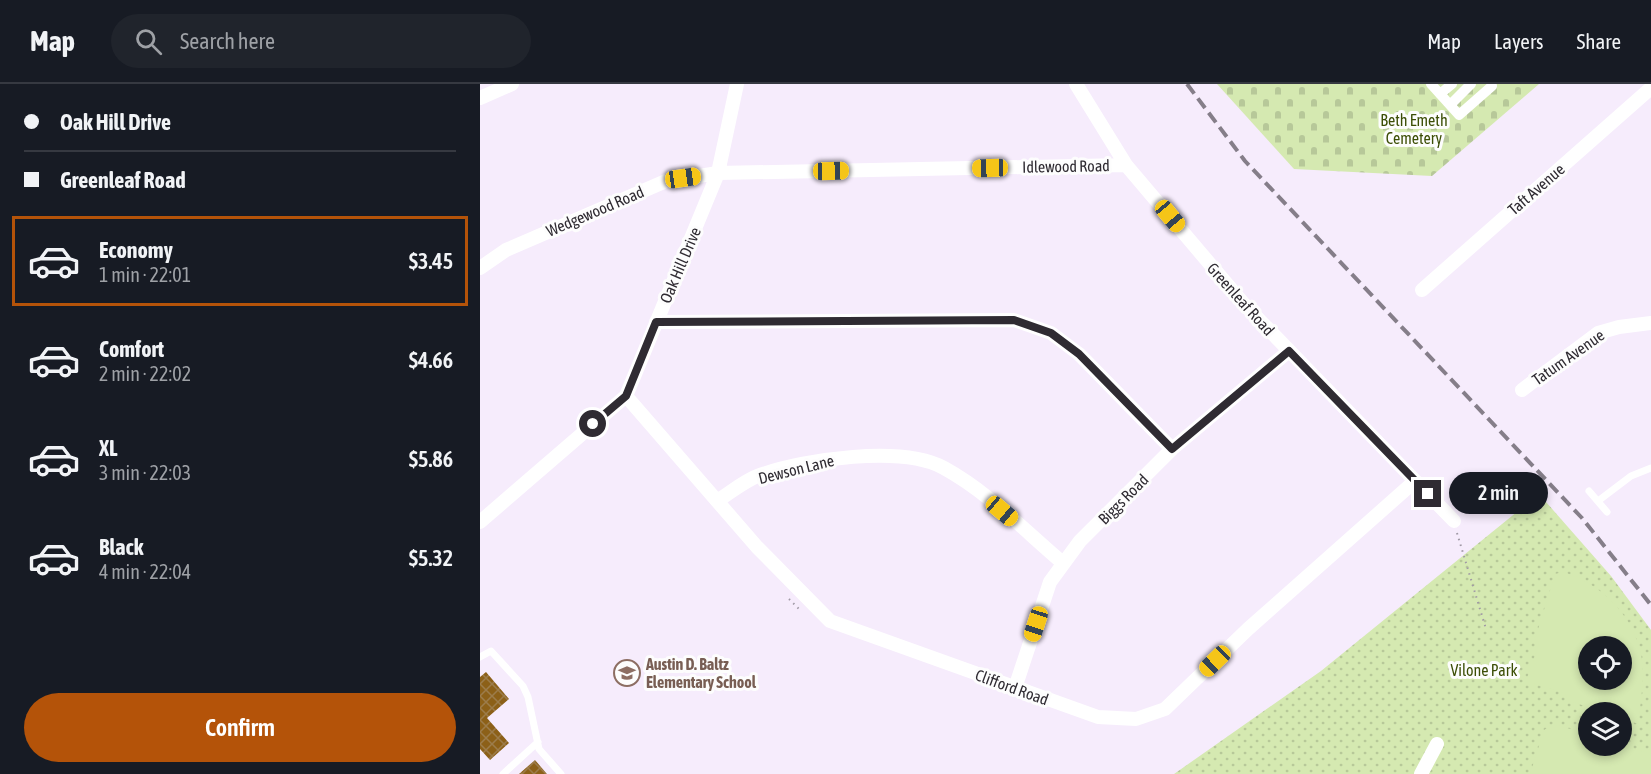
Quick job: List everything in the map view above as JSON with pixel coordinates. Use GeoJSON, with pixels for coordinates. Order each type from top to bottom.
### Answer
{"type":"FeatureCollection","features":[{"type":"Feature","properties":{"kind":"street"},"geometry":{"type":"LineString","coordinates":[[480,98],[512,84]]}},
{"type":"Feature","properties":{"kind":"street","name":"Oak Hill Drive"},"geometry":{"type":"LineString","coordinates":[[480,522],[626,396],[718,173],[737,84]]}},
{"type":"Feature","properties":{"kind":"street","name":"Greenleaf Road"},"geometry":{"type":"LineString","coordinates":[[1076,84],[1126,165],[1243,303],[1454,522]]}},
{"type":"Feature","properties":{"kind":"street"},"geometry":{"type":"LineString","coordinates":[[1432,84],[1459,115],[1492,86]]}},
{"type":"Feature","properties":{"kind":"street"},"geometry":{"type":"LineString","coordinates":[[1440,94],[1452,84]]}},
{"type":"Feature","properties":{"kind":"street"},"geometry":{"type":"LineString","coordinates":[[1450,105],[1467,85],[1476,100]]}},
{"type":"Feature","properties":{"kind":"street","name":"Taft Avenue"},"geometry":{"type":"LineString","coordinates":[[1422,290],[1651,88]]}},
{"type":"Feature","properties":{"kind":"street","name":"Idlewood Road"},"geometry":{"type":"LineString","coordinates":[[718,173],[1126,165]]}},
{"type":"Feature","properties":{"kind":"street","name":"Wedgewood Road"},"geometry":{"type":"LineString","coordinates":[[480,268],[507,250],[666,181],[718,173]]}},
{"type":"Feature","properties":{"kind":"street"},"geometry":{"type":"LineString","coordinates":[[656,322],[1014,320],[1051,333],[1079,354],[1172,449]]}},
{"type":"Feature","properties":{"kind":"street","name":"Tatum Avenue"},"geometry":{"type":"LineString","coordinates":[[1522,390],[1598,333],[1619,327],[1651,323]]}},
{"type":"Feature","properties":{"kind":"street","name":"Biggs Road"},"geometry":{"type":"LineString","coordinates":[[1015,688],[1050,582],[1062,563],[1080,541],[1172,449],[1289,351]]}},
{"type":"Feature","properties":{"kind":"street","name":"Clifford Road"},"geometry":{"type":"LineString","coordinates":[[626,396],[757,547],[830,621],[1098,717],[1136,719],[1165,709],[1248,629],[1415,480]]}},
{"type":"Feature","properties":{"kind":"street","name":"Dewson Lane"},"geometry":{"type":"LineString","coordinates":[[717,501],[758,475],[827,458],[897,456],[943,467],[986,498],[1062,563]]}},
{"type":"Feature","properties":{"kind":"street"},"geometry":{"type":"LineString","coordinates":[[1421,774],[1437,744]]}},
{"type":"Feature","properties":{"kind":"lane"},"geometry":{"type":"LineString","coordinates":[[1598,501],[1631,476],[1651,468]]}},
{"type":"Feature","properties":{"kind":"lane"},"geometry":{"type":"LineString","coordinates":[[1589,491],[1607,512]]}},
{"type":"Feature","properties":{"kind":"lane"},"geometry":{"type":"LineString","coordinates":[[480,657],[491,651],[497,655],[523,686],[528,697],[539,749],[561,774]]}},
{"type":"Feature","properties":{"kind":"lane"},"geometry":{"type":"LineString","coordinates":[[503,774],[538,742]]}},
{"type":"Feature","properties":{"kind":"path"},"geometry":{"type":"LineString","coordinates":[[1454,522],[1486,629]]}},
{"type":"Feature","properties":{"kind":"path"},"geometry":{"type":"LineString","coordinates":[[786,596],[804,614]]}},
{"type":"Feature","properties":{"kind":"green space","name":"Beth Emeth Cemetery"},"geometry":{"type":"Polygon","coordinates":[[[1217,84],[1539,84],[1432,176],[1294,169],[1217,84]]]}},
{"type":"Feature","properties":{"kind":"green space","name":"Vilone Park"},"geometry":{"type":"Polygon","coordinates":[[[1539,494],[1611,576],[1651,630],[1651,774],[1174,774],[1321,671],[1539,494]]]}},
{"type":"Feature","properties":{"kind":"green space"},"geometry":{"type":"Polygon","coordinates":[[[1563,572],[1595,587],[1621,612],[1638,642],[1643,678],[1638,724],[1632,722],[1632,702],[1578,702],[1578,704],[1569,701],[1565,693],[1531,683],[1527,678],[1539,644],[1535,639],[1555,574],[1563,572]]]}},
{"type":"Feature","properties":{"kind":"green space"},"geometry":{"type":"Polygon","coordinates":[[[1553,724],[1578,731],[1578,756],[1632,756],[1632,748],[1651,754],[1651,774],[1530,774],[1544,730],[1553,724]]]}},
{"type":"Feature","properties":{"kind":"building"},"geometry":{"type":"Polygon","coordinates":[[[486,672],[509,699],[487,718],[509,743],[490,760],[480,749],[480,677],[486,672]]]}},
{"type":"Feature","properties":{"kind":"building"},"geometry":{"type":"Polygon","coordinates":[[[535,760],[547,774],[519,774],[535,760]]]}},
{"type":"Feature","properties":{"kind":"railway"},"geometry":{"type":"LineString","coordinates":[[1187,84],[1245,161],[1582,518],[1651,605]]}},
{"type":"Feature","properties":{"kind":"place","name":"Austin D. Baltz Elementary School"},"geometry":{"type":"Point","coordinates":[627,673]}},
{"type":"Feature","properties":{"kind":"route"},"geometry":{"type":"LineString","coordinates":[[593,424],[626,396],[656,322],[1014,320],[1051,333],[1079,354],[1172,449],[1289,351],[1428,494]]}}]}
